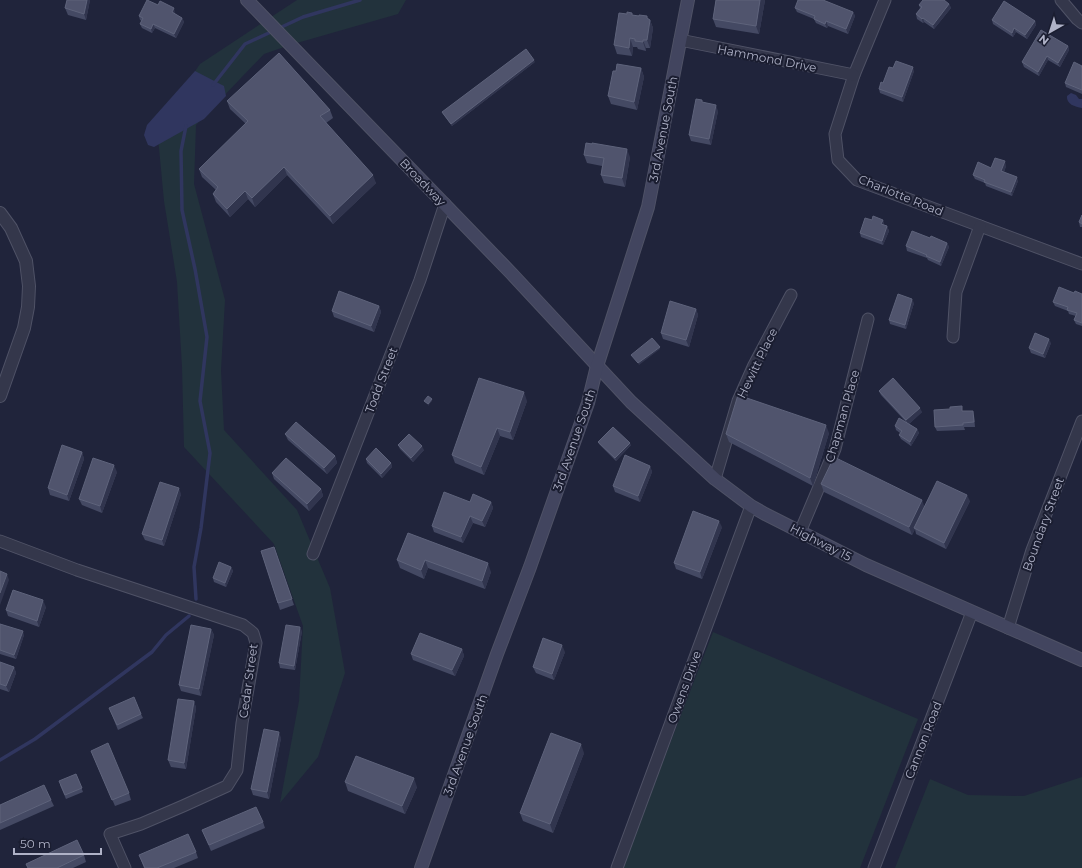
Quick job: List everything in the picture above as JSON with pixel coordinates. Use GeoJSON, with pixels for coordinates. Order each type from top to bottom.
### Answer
{"type":"FeatureCollection","features":[{"type":"Feature","properties":{"kind":"main road","name":"Broadway"},"geometry":{"type":"LineString","coordinates":[[247,0],[512,274],[597,366]]}},
{"type":"Feature","properties":{"kind":"main road","name":"3rd Avenue South"},"geometry":{"type":"LineString","coordinates":[[421,868],[588,403],[597,366],[648,207],[688,0]]}},
{"type":"Feature","properties":{"kind":"main road","name":"Highway 15"},"geometry":{"type":"LineString","coordinates":[[597,366],[631,402],[715,480],[751,506],[866,566],[1082,660]]}},
{"type":"Feature","properties":{"kind":"street","name":"Charlotte Road"},"geometry":{"type":"LineString","coordinates":[[885,0],[854,75],[835,134],[838,160],[857,180],[1082,264]]}},
{"type":"Feature","properties":{"kind":"street"},"geometry":{"type":"LineString","coordinates":[[1061,0],[1077,20],[1082,23]]}},
{"type":"Feature","properties":{"kind":"street","name":"Hammond Drive"},"geometry":{"type":"LineString","coordinates":[[680,40],[854,75]]}},
{"type":"Feature","properties":{"kind":"street","name":"Todd Street"},"geometry":{"type":"LineString","coordinates":[[313,554],[420,280],[445,204]]}},
{"type":"Feature","properties":{"kind":"street"},"geometry":{"type":"LineString","coordinates":[[0,213],[11,228],[26,261],[29,286],[28,307],[24,328],[0,396]]}},
{"type":"Feature","properties":{"kind":"street"},"geometry":{"type":"LineString","coordinates":[[953,337],[956,292],[980,226]]}},
{"type":"Feature","properties":{"kind":"street","name":"Hewitt Place"},"geometry":{"type":"LineString","coordinates":[[715,480],[738,401],[754,365],[791,295]]}},
{"type":"Feature","properties":{"kind":"street","name":"Chapman Place"},"geometry":{"type":"LineString","coordinates":[[800,532],[835,449],[868,319]]}},
{"type":"Feature","properties":{"kind":"street","name":"Boundary Street"},"geometry":{"type":"LineString","coordinates":[[1008,628],[1032,550],[1077,448],[1082,421]]}},
{"type":"Feature","properties":{"kind":"street","name":"Owens Drive"},"geometry":{"type":"LineString","coordinates":[[617,868],[751,506]]}},
{"type":"Feature","properties":{"kind":"street","name":"Cedar Street"},"geometry":{"type":"LineString","coordinates":[[0,542],[77,570],[243,625],[253,634],[256,643],[242,723],[237,770],[227,786],[140,824],[110,834],[125,868]]}},
{"type":"Feature","properties":{"kind":"street","name":"Cannon Road"},"geometry":{"type":"LineString","coordinates":[[874,868],[972,612]]}},
{"type":"Feature","properties":{"kind":"shaded area"},"geometry":{"type":"Polygon","coordinates":[[[297,0],[406,0],[398,14],[264,54],[196,125],[194,184],[225,300],[221,370],[224,430],[297,510],[330,588],[345,673],[318,757],[280,803],[299,701],[303,626],[274,544],[184,447],[182,367],[177,282],[164,201],[157,127],[200,64],[297,0]]]}},
{"type":"Feature","properties":{"kind":"shaded area"},"geometry":{"type":"Polygon","coordinates":[[[713,632],[918,719],[860,868],[622,868],[713,632]]]}},
{"type":"Feature","properties":{"kind":"shaded area"},"geometry":{"type":"Polygon","coordinates":[[[1082,777],[1082,868],[895,868],[930,779],[968,795],[1024,796],[1082,777]]]}},
{"type":"Feature","properties":{"kind":"water"},"geometry":{"type":"Polygon","coordinates":[[[195,71],[224,86],[226,96],[204,119],[154,147],[148,145],[144,135],[147,125],[195,71]]]}},
{"type":"Feature","properties":{"kind":"water"},"geometry":{"type":"Polygon","coordinates":[[[1071,93],[1076,95],[1079,99],[1082,99],[1082,108],[1069,103],[1067,96],[1071,93]]]}},
{"type":"Feature","properties":{"kind":"building"},"geometry":{"type":"Polygon","coordinates":[[[67,0],[87,0],[84,14],[65,8],[67,0]]]}},
{"type":"Feature","properties":{"kind":"building"},"geometry":{"type":"Polygon","coordinates":[[[147,0],[158,5],[160,1],[174,8],[172,12],[182,18],[174,34],[153,24],[151,29],[140,24],[143,18],[139,16],[147,0]]]}},
{"type":"Feature","properties":{"kind":"building"},"geometry":{"type":"Polygon","coordinates":[[[716,0],[760,0],[756,26],[713,19],[716,0]]]}},
{"type":"Feature","properties":{"kind":"building"},"geometry":{"type":"Polygon","coordinates":[[[798,0],[823,0],[853,12],[846,29],[826,21],[825,24],[814,19],[815,16],[795,8],[798,0]]]}},
{"type":"Feature","properties":{"kind":"building"},"geometry":{"type":"Polygon","coordinates":[[[923,0],[944,0],[949,4],[933,25],[916,14],[922,7],[919,5],[923,0]]]}},
{"type":"Feature","properties":{"kind":"building"},"geometry":{"type":"Polygon","coordinates":[[[1004,1],[1035,21],[1025,35],[1014,28],[1012,33],[992,20],[1004,1]]]}},
{"type":"Feature","properties":{"kind":"building"},"geometry":{"type":"Polygon","coordinates":[[[627,12],[632,13],[632,15],[647,16],[650,20],[647,40],[643,40],[643,42],[635,41],[635,39],[630,38],[629,48],[614,45],[619,13],[627,14],[627,12]]]}},
{"type":"Feature","properties":{"kind":"building"},"geometry":{"type":"Polygon","coordinates":[[[1041,30],[1068,46],[1058,63],[1047,56],[1038,72],[1022,62],[1041,30]]]}},
{"type":"Feature","properties":{"kind":"building"},"geometry":{"type":"Polygon","coordinates":[[[526,49],[534,60],[451,124],[442,112],[526,49]]]}},
{"type":"Feature","properties":{"kind":"building"},"geometry":{"type":"Polygon","coordinates":[[[279,53],[330,110],[320,116],[373,175],[330,216],[284,167],[252,198],[245,191],[227,209],[213,194],[218,187],[199,169],[248,121],[227,101],[279,53]]]}},
{"type":"Feature","properties":{"kind":"building"},"geometry":{"type":"Polygon","coordinates":[[[896,61],[913,67],[902,97],[879,89],[889,67],[893,68],[896,61]]]}},
{"type":"Feature","properties":{"kind":"building"},"geometry":{"type":"Polygon","coordinates":[[[1074,62],[1082,66],[1082,90],[1065,83],[1074,62]]]}},
{"type":"Feature","properties":{"kind":"building"},"geometry":{"type":"Polygon","coordinates":[[[617,64],[641,68],[634,102],[608,96],[613,71],[616,71],[617,64]]]}},
{"type":"Feature","properties":{"kind":"building"},"geometry":{"type":"Polygon","coordinates":[[[696,99],[716,105],[709,139],[689,135],[696,99]]]}},
{"type":"Feature","properties":{"kind":"building"},"geometry":{"type":"Polygon","coordinates":[[[586,143],[627,149],[622,178],[601,175],[604,158],[584,155],[586,143]]]}},
{"type":"Feature","properties":{"kind":"building"},"geometry":{"type":"Polygon","coordinates":[[[995,158],[1005,161],[1001,171],[1017,177],[1011,192],[984,182],[985,180],[973,175],[978,162],[991,168],[995,158]]]}},
{"type":"Feature","properties":{"kind":"building"},"geometry":{"type":"Polygon","coordinates":[[[1082,215],[1082,224],[1079,222],[1082,215]]]}},
{"type":"Feature","properties":{"kind":"building"},"geometry":{"type":"Polygon","coordinates":[[[873,216],[883,220],[881,224],[887,226],[882,241],[860,233],[865,218],[872,220],[873,216]]]}},
{"type":"Feature","properties":{"kind":"building"},"geometry":{"type":"Polygon","coordinates":[[[912,231],[930,238],[931,236],[947,243],[940,262],[906,246],[912,231]]]}},
{"type":"Feature","properties":{"kind":"building"},"geometry":{"type":"Polygon","coordinates":[[[1059,287],[1074,293],[1075,291],[1082,294],[1082,323],[1074,320],[1077,313],[1067,310],[1068,307],[1053,302],[1059,287]]]}},
{"type":"Feature","properties":{"kind":"building"},"geometry":{"type":"Polygon","coordinates":[[[339,291],[379,306],[371,326],[332,311],[339,291]]]}},
{"type":"Feature","properties":{"kind":"building"},"geometry":{"type":"Polygon","coordinates":[[[898,294],[912,299],[905,325],[889,320],[898,294]]]}},
{"type":"Feature","properties":{"kind":"building"},"geometry":{"type":"Polygon","coordinates":[[[670,301],[696,309],[686,340],[661,333],[670,301]]]}},
{"type":"Feature","properties":{"kind":"building"},"geometry":{"type":"Polygon","coordinates":[[[1035,333],[1049,339],[1043,354],[1029,348],[1035,333]]]}},
{"type":"Feature","properties":{"kind":"building"},"geometry":{"type":"Polygon","coordinates":[[[652,338],[660,347],[638,363],[631,355],[652,338]]]}},
{"type":"Feature","properties":{"kind":"building"},"geometry":{"type":"Polygon","coordinates":[[[479,378],[524,392],[510,432],[497,428],[481,467],[452,455],[479,378]]]}},
{"type":"Feature","properties":{"kind":"building"},"geometry":{"type":"Polygon","coordinates":[[[893,378],[920,408],[906,420],[879,391],[893,378]]]}},
{"type":"Feature","properties":{"kind":"building"},"geometry":{"type":"Polygon","coordinates":[[[738,395],[826,425],[810,478],[726,434],[738,395]]]}},
{"type":"Feature","properties":{"kind":"building"},"geometry":{"type":"Polygon","coordinates":[[[428,396],[432,399],[428,404],[424,401],[428,396]]]}},
{"type":"Feature","properties":{"kind":"building"},"geometry":{"type":"Polygon","coordinates":[[[962,406],[962,411],[973,411],[974,422],[963,423],[963,425],[935,427],[934,410],[950,409],[950,407],[962,406]]]}},
{"type":"Feature","properties":{"kind":"building"},"geometry":{"type":"Polygon","coordinates":[[[899,418],[917,429],[910,442],[899,435],[902,431],[895,426],[899,418]]]}},
{"type":"Feature","properties":{"kind":"building"},"geometry":{"type":"Polygon","coordinates":[[[296,422],[335,456],[324,468],[285,434],[296,422]]]}},
{"type":"Feature","properties":{"kind":"building"},"geometry":{"type":"Polygon","coordinates":[[[613,427],[630,443],[615,458],[598,442],[613,427]]]}},
{"type":"Feature","properties":{"kind":"building"},"geometry":{"type":"Polygon","coordinates":[[[409,434],[422,446],[411,458],[398,445],[409,434]]]}},
{"type":"Feature","properties":{"kind":"building"},"geometry":{"type":"Polygon","coordinates":[[[62,445],[82,452],[67,495],[48,488],[62,445]]]}},
{"type":"Feature","properties":{"kind":"building"},"geometry":{"type":"Polygon","coordinates":[[[376,448],[391,463],[381,474],[366,459],[376,448]]]}},
{"type":"Feature","properties":{"kind":"building"},"geometry":{"type":"Polygon","coordinates":[[[625,455],[650,466],[638,496],[613,486],[625,455]]]}},
{"type":"Feature","properties":{"kind":"building"},"geometry":{"type":"Polygon","coordinates":[[[834,457],[922,500],[909,527],[821,484],[834,457]]]}},
{"type":"Feature","properties":{"kind":"building"},"geometry":{"type":"Polygon","coordinates":[[[93,458],[114,465],[100,506],[79,499],[93,458]]]}},
{"type":"Feature","properties":{"kind":"building"},"geometry":{"type":"Polygon","coordinates":[[[286,458],[321,489],[307,504],[272,473],[286,458]]]}},
{"type":"Feature","properties":{"kind":"building"},"geometry":{"type":"Polygon","coordinates":[[[937,481],[967,495],[944,543],[914,528],[937,481]]]}},
{"type":"Feature","properties":{"kind":"building"},"geometry":{"type":"Polygon","coordinates":[[[160,482],[179,488],[162,540],[142,534],[160,482]]]}},
{"type":"Feature","properties":{"kind":"building"},"geometry":{"type":"Polygon","coordinates":[[[444,492],[470,502],[473,494],[491,502],[482,521],[470,516],[461,537],[432,526],[444,492]]]}},
{"type":"Feature","properties":{"kind":"building"},"geometry":{"type":"Polygon","coordinates":[[[693,511],[719,521],[700,572],[674,563],[693,511]]]}},
{"type":"Feature","properties":{"kind":"building"},"geometry":{"type":"Polygon","coordinates":[[[408,533],[488,563],[482,581],[425,560],[421,570],[397,560],[408,533]]]}},
{"type":"Feature","properties":{"kind":"building"},"geometry":{"type":"Polygon","coordinates":[[[274,547],[292,599],[278,603],[261,551],[274,547]]]}},
{"type":"Feature","properties":{"kind":"building"},"geometry":{"type":"Polygon","coordinates":[[[219,562],[231,567],[225,583],[213,578],[219,562]]]}},
{"type":"Feature","properties":{"kind":"building"},"geometry":{"type":"Polygon","coordinates":[[[0,571],[7,574],[0,593],[0,571]]]}},
{"type":"Feature","properties":{"kind":"building"},"geometry":{"type":"Polygon","coordinates":[[[13,590],[43,600],[37,621],[6,610],[13,590]]]}},
{"type":"Feature","properties":{"kind":"building"},"geometry":{"type":"Polygon","coordinates":[[[0,624],[23,631],[14,655],[0,650],[0,624]]]}},
{"type":"Feature","properties":{"kind":"building"},"geometry":{"type":"Polygon","coordinates":[[[191,625],[211,629],[199,689],[179,685],[191,625]]]}},
{"type":"Feature","properties":{"kind":"building"},"geometry":{"type":"Polygon","coordinates":[[[286,625],[300,627],[294,666],[279,663],[286,625]]]}},
{"type":"Feature","properties":{"kind":"building"},"geometry":{"type":"Polygon","coordinates":[[[420,633],[462,649],[452,670],[411,654],[420,633]]]}},
{"type":"Feature","properties":{"kind":"building"},"geometry":{"type":"Polygon","coordinates":[[[543,638],[562,645],[552,674],[533,667],[543,638]]]}},
{"type":"Feature","properties":{"kind":"building"},"geometry":{"type":"Polygon","coordinates":[[[0,662],[14,667],[6,686],[0,684],[0,662]]]}},
{"type":"Feature","properties":{"kind":"building"},"geometry":{"type":"Polygon","coordinates":[[[134,697],[141,714],[117,725],[109,708],[134,697]]]}},
{"type":"Feature","properties":{"kind":"building"},"geometry":{"type":"Polygon","coordinates":[[[178,699],[194,701],[184,763],[168,760],[178,699]]]}},
{"type":"Feature","properties":{"kind":"building"},"geometry":{"type":"Polygon","coordinates":[[[264,729],[279,732],[267,792],[251,789],[264,729]]]}},
{"type":"Feature","properties":{"kind":"building"},"geometry":{"type":"Polygon","coordinates":[[[551,733],[581,744],[550,824],[520,813],[551,733]]]}},
{"type":"Feature","properties":{"kind":"building"},"geometry":{"type":"Polygon","coordinates":[[[108,743],[129,793],[112,800],[91,751],[108,743]]]}},
{"type":"Feature","properties":{"kind":"building"},"geometry":{"type":"Polygon","coordinates":[[[356,756],[414,778],[402,806],[345,782],[356,756]]]}},
{"type":"Feature","properties":{"kind":"building"},"geometry":{"type":"Polygon","coordinates":[[[76,774],[82,788],[65,795],[59,781],[76,774]]]}},
{"type":"Feature","properties":{"kind":"building"},"geometry":{"type":"Polygon","coordinates":[[[44,785],[51,800],[0,823],[0,805],[44,785]]]}},
{"type":"Feature","properties":{"kind":"building"},"geometry":{"type":"Polygon","coordinates":[[[256,807],[263,822],[209,845],[202,830],[256,807]]]}},
{"type":"Feature","properties":{"kind":"building"},"geometry":{"type":"Polygon","coordinates":[[[188,834],[196,852],[157,868],[145,868],[139,855],[188,834]]]}},
{"type":"Feature","properties":{"kind":"building"},"geometry":{"type":"Polygon","coordinates":[[[77,840],[84,855],[57,868],[28,868],[26,864],[77,840]]]}},
{"type":"Feature","properties":{"kind":"waterway"},"geometry":{"type":"LineString","coordinates":[[213,85],[245,44],[303,17],[360,0]]}},
{"type":"Feature","properties":{"kind":"waterway"},"geometry":{"type":"LineString","coordinates":[[186,126],[181,151],[182,210],[195,269],[207,337],[200,401],[210,453],[201,528],[194,567],[196,599]]}},
{"type":"Feature","properties":{"kind":"waterway"},"geometry":{"type":"LineString","coordinates":[[0,760],[35,739],[152,652],[166,635],[189,616]]}}]}
